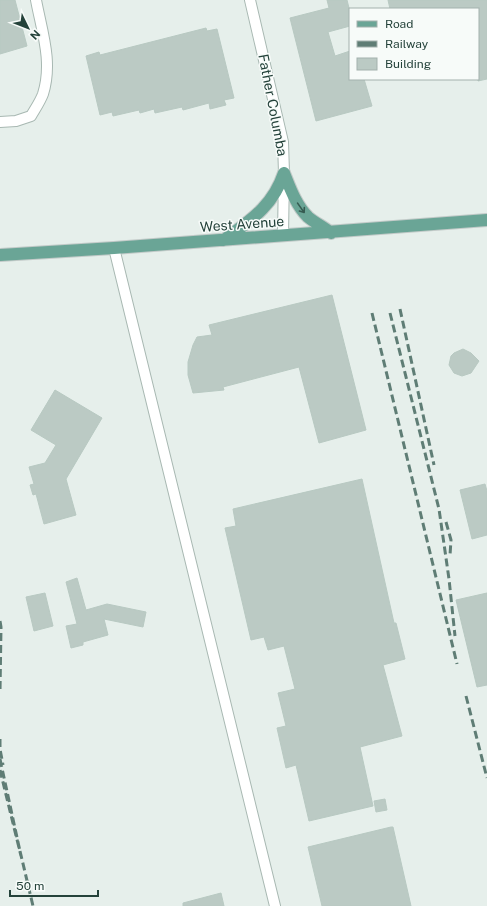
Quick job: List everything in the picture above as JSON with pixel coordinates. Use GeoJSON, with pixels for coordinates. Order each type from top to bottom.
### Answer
{"type":"FeatureCollection","features":[{"type":"Feature","properties":{"kind":"main road"},"geometry":{"type":"LineString","coordinates":[[284,173],[291,191],[308,217],[332,232]]}},
{"type":"Feature","properties":{"kind":"main road"},"geometry":{"type":"LineString","coordinates":[[224,240],[266,207],[275,195],[284,173]]}},
{"type":"Feature","properties":{"kind":"main road","name":"West Avenue"},"geometry":{"type":"LineString","coordinates":[[0,255],[487,220]]}},
{"type":"Feature","properties":{"kind":"street"},"geometry":{"type":"LineString","coordinates":[[0,122],[16,121],[31,116],[42,96],[48,72],[47,51],[36,0]]}},
{"type":"Feature","properties":{"kind":"street","name":"Father Columba"},"geometry":{"type":"LineString","coordinates":[[250,0],[283,142],[283,235]]}},
{"type":"Feature","properties":{"kind":"street"},"geometry":{"type":"LineString","coordinates":[[114,248],[274,906]]}},
{"type":"Feature","properties":{"kind":"building"},"geometry":{"type":"Polygon","coordinates":[[[0,0],[15,0],[27,46],[0,54],[0,0]]]}},
{"type":"Feature","properties":{"kind":"building"},"geometry":{"type":"Polygon","coordinates":[[[327,0],[347,0],[349,8],[349,26],[328,32],[335,56],[349,51],[349,80],[364,80],[372,106],[316,121],[290,18],[329,8],[327,0]]]}},
{"type":"Feature","properties":{"kind":"building"},"geometry":{"type":"Polygon","coordinates":[[[388,0],[487,0],[487,79],[478,81],[479,8],[390,8],[388,0]]]}},
{"type":"Feature","properties":{"kind":"building"},"geometry":{"type":"Polygon","coordinates":[[[206,28],[207,31],[217,29],[234,98],[224,100],[226,105],[210,109],[209,103],[183,110],[182,107],[155,113],[154,109],[140,113],[139,110],[113,116],[112,112],[100,115],[86,56],[99,52],[100,55],[206,28]]]}},
{"type":"Feature","properties":{"kind":"building"},"geometry":{"type":"Polygon","coordinates":[[[332,295],[366,430],[319,443],[299,367],[223,387],[224,390],[193,393],[188,375],[188,362],[197,337],[212,335],[209,325],[332,295]]]}},
{"type":"Feature","properties":{"kind":"building"},"geometry":{"type":"Polygon","coordinates":[[[463,349],[471,353],[479,361],[471,373],[462,376],[454,373],[449,365],[451,356],[463,349]]]}},
{"type":"Feature","properties":{"kind":"building"},"geometry":{"type":"Polygon","coordinates":[[[55,390],[102,418],[66,479],[76,515],[44,524],[36,494],[33,495],[30,485],[34,484],[29,467],[45,463],[56,445],[31,430],[55,390]]]}},
{"type":"Feature","properties":{"kind":"building"},"geometry":{"type":"Polygon","coordinates":[[[362,479],[394,623],[396,623],[405,659],[383,665],[402,736],[360,747],[373,806],[309,821],[296,765],[286,768],[277,728],[286,726],[278,693],[295,689],[284,646],[268,650],[264,637],[251,640],[225,528],[236,526],[233,509],[362,479]]]}},
{"type":"Feature","properties":{"kind":"building"},"geometry":{"type":"Polygon","coordinates":[[[485,484],[487,491],[487,535],[472,539],[460,490],[485,484]]]}},
{"type":"Feature","properties":{"kind":"building"},"geometry":{"type":"Polygon","coordinates":[[[77,578],[86,610],[107,604],[146,612],[143,627],[104,619],[108,635],[83,642],[83,645],[71,648],[66,626],[77,624],[66,582],[77,578]]]}},
{"type":"Feature","properties":{"kind":"building"},"geometry":{"type":"Polygon","coordinates":[[[45,593],[53,626],[34,631],[26,597],[45,593]]]}},
{"type":"Feature","properties":{"kind":"building"},"geometry":{"type":"Polygon","coordinates":[[[487,593],[487,685],[477,687],[456,600],[487,593]]]}},
{"type":"Feature","properties":{"kind":"building"},"geometry":{"type":"Polygon","coordinates":[[[385,799],[387,810],[376,812],[374,801],[385,799]]]}},
{"type":"Feature","properties":{"kind":"building"},"geometry":{"type":"Polygon","coordinates":[[[393,827],[411,906],[322,906],[308,847],[393,827]]]}},
{"type":"Feature","properties":{"kind":"building"},"geometry":{"type":"Polygon","coordinates":[[[221,893],[224,906],[183,906],[183,903],[221,893]]]}},
{"type":"Feature","properties":{"kind":"railway"},"geometry":{"type":"LineString","coordinates":[[400,309],[434,465]]}},
{"type":"Feature","properties":{"kind":"railway"},"geometry":{"type":"LineString","coordinates":[[372,313],[457,664]]}},
{"type":"Feature","properties":{"kind":"railway"},"geometry":{"type":"LineString","coordinates":[[390,313],[439,509],[455,636]]}},
{"type":"Feature","properties":{"kind":"railway"},"geometry":{"type":"LineString","coordinates":[[446,522],[451,540],[450,555]]}},
{"type":"Feature","properties":{"kind":"railway"},"geometry":{"type":"LineString","coordinates":[[0,621],[0,691]]}},
{"type":"Feature","properties":{"kind":"railway"},"geometry":{"type":"LineString","coordinates":[[466,696],[487,778]]}},
{"type":"Feature","properties":{"kind":"railway"},"geometry":{"type":"LineString","coordinates":[[0,739],[3,765]]}},
{"type":"Feature","properties":{"kind":"railway"},"geometry":{"type":"LineString","coordinates":[[0,759],[21,856],[0,770]]}},
{"type":"Feature","properties":{"kind":"railway"},"geometry":{"type":"LineString","coordinates":[[20,851],[33,906]]}}]}
